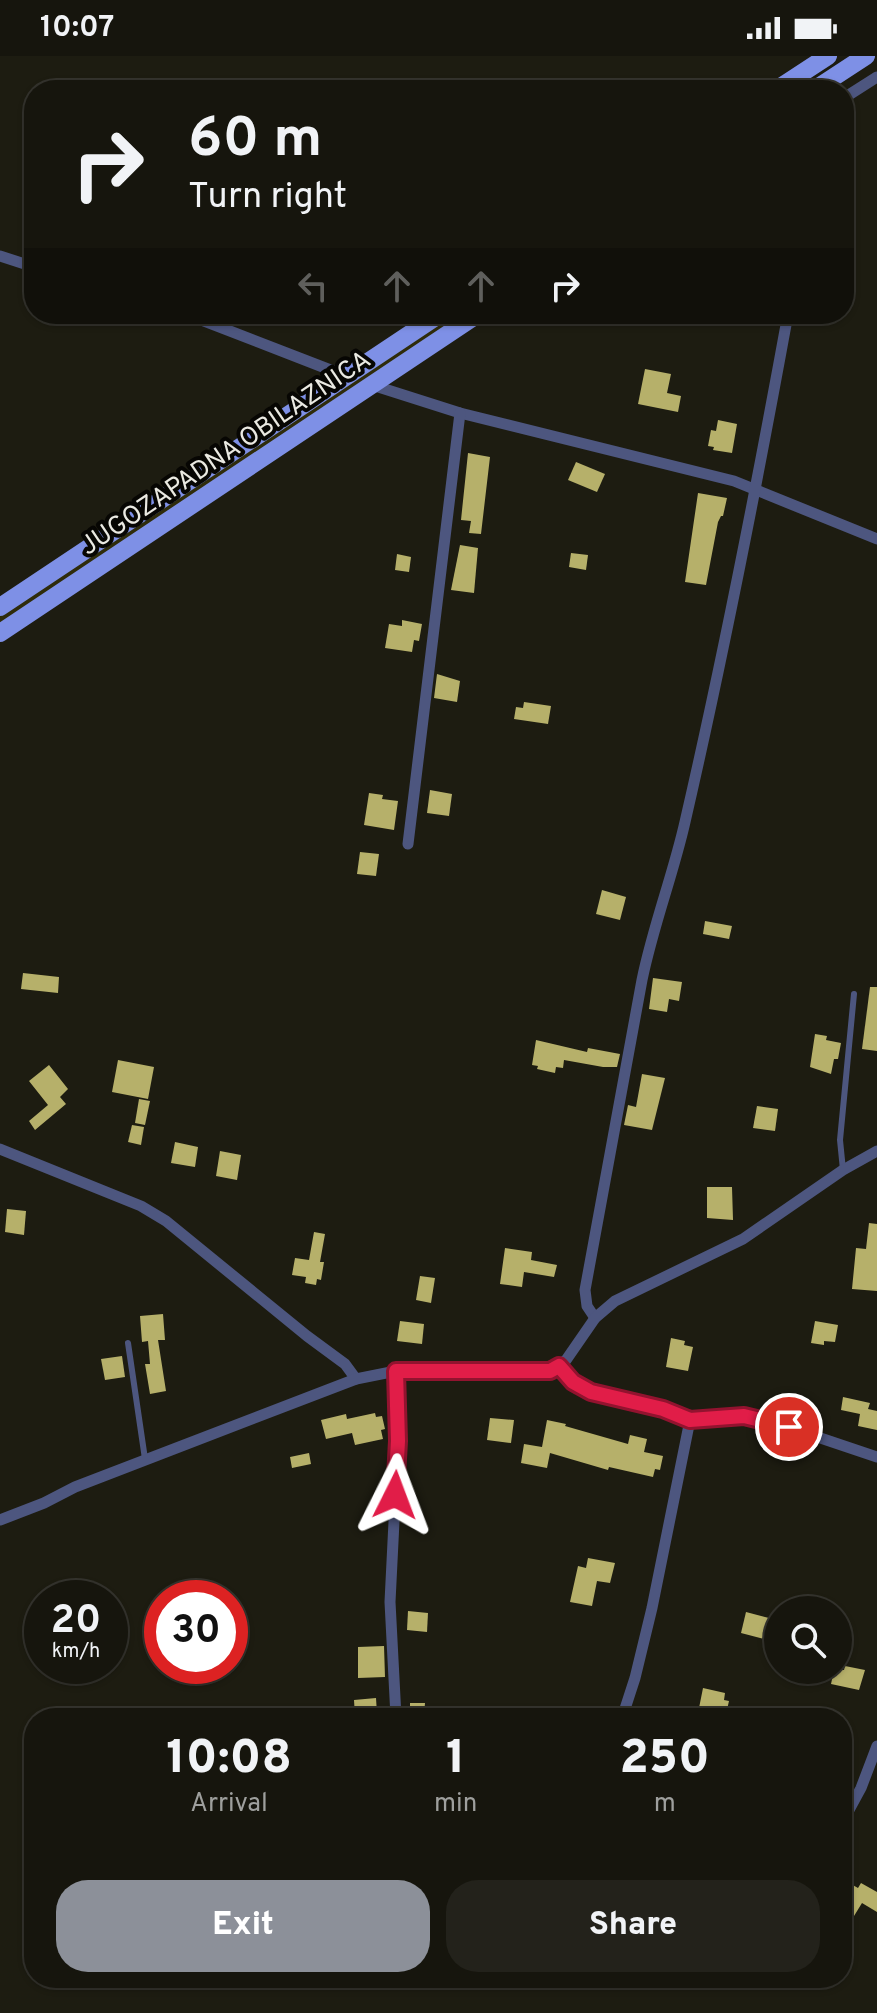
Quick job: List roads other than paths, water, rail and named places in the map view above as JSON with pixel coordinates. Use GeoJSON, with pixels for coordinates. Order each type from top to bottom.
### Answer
{"type":"FeatureCollection","features":[{"type":"Feature","properties":{"kind":"main road"},"geometry":{"type":"LineString","coordinates":[[791,80],[828,56]]}},
{"type":"Feature","properties":{"kind":"main road"},"geometry":{"type":"LineString","coordinates":[[829,80],[866,56]]}},
{"type":"Feature","properties":{"kind":"main road","name":"JUGOZAPADNA OBILAZNICA"},"geometry":{"type":"LineString","coordinates":[[0,607],[425,324]]}},
{"type":"Feature","properties":{"kind":"main road","name":"JUGOZAPADNA OBILAZNICA"},"geometry":{"type":"LineString","coordinates":[[0,633],[463,324]]}},
{"type":"Feature","properties":{"kind":"street"},"geometry":{"type":"LineString","coordinates":[[854,92],[877,77]]}},
{"type":"Feature","properties":{"kind":"street"},"geometry":{"type":"LineString","coordinates":[[0,256],[24,264]]}},
{"type":"Feature","properties":{"kind":"street"},"geometry":{"type":"LineString","coordinates":[[212,324],[346,376]]}},
{"type":"Feature","properties":{"kind":"street"},"geometry":{"type":"LineString","coordinates":[[595,1318],[587,1306],[585,1290],[649,943],[685,824],[757,489],[786,324]]}},
{"type":"Feature","properties":{"kind":"street"},"geometry":{"type":"LineString","coordinates":[[372,385],[460,413],[661,461],[757,489],[877,539]]}},
{"type":"Feature","properties":{"kind":"street"},"geometry":{"type":"LineString","coordinates":[[408,844],[460,413]]}},
{"type":"Feature","properties":{"kind":"street"},"geometry":{"type":"LineString","coordinates":[[0,1149],[141,1206],[166,1221],[345,1364],[356,1379]]}},
{"type":"Feature","properties":{"kind":"street"},"geometry":{"type":"LineString","coordinates":[[0,1520],[145,1459],[356,1379],[396,1371],[550,1371],[575,1349],[595,1318],[625,1295],[743,1239],[843,1170],[877,1151]]}},
{"type":"Feature","properties":{"kind":"street"},"geometry":{"type":"LineString","coordinates":[[559,1366],[573,1382],[591,1392],[663,1409],[690,1420],[744,1416],[767,1420],[877,1457]]}},
{"type":"Feature","properties":{"kind":"street"},"geometry":{"type":"LineString","coordinates":[[396,1371],[398,1441],[390,1602],[396,1708]]}},
{"type":"Feature","properties":{"kind":"street"},"geometry":{"type":"LineString","coordinates":[[625,1708],[652,1608],[690,1420]]}},
{"type":"Feature","properties":{"kind":"street"},"geometry":{"type":"LineString","coordinates":[[852,1805],[877,1746]]}},
{"type":"Feature","properties":{"kind":"lane"},"geometry":{"type":"LineString","coordinates":[[843,1170],[840,1140],[854,994]]}},
{"type":"Feature","properties":{"kind":"lane"},"geometry":{"type":"LineString","coordinates":[[128,1343],[145,1459]]}}]}
